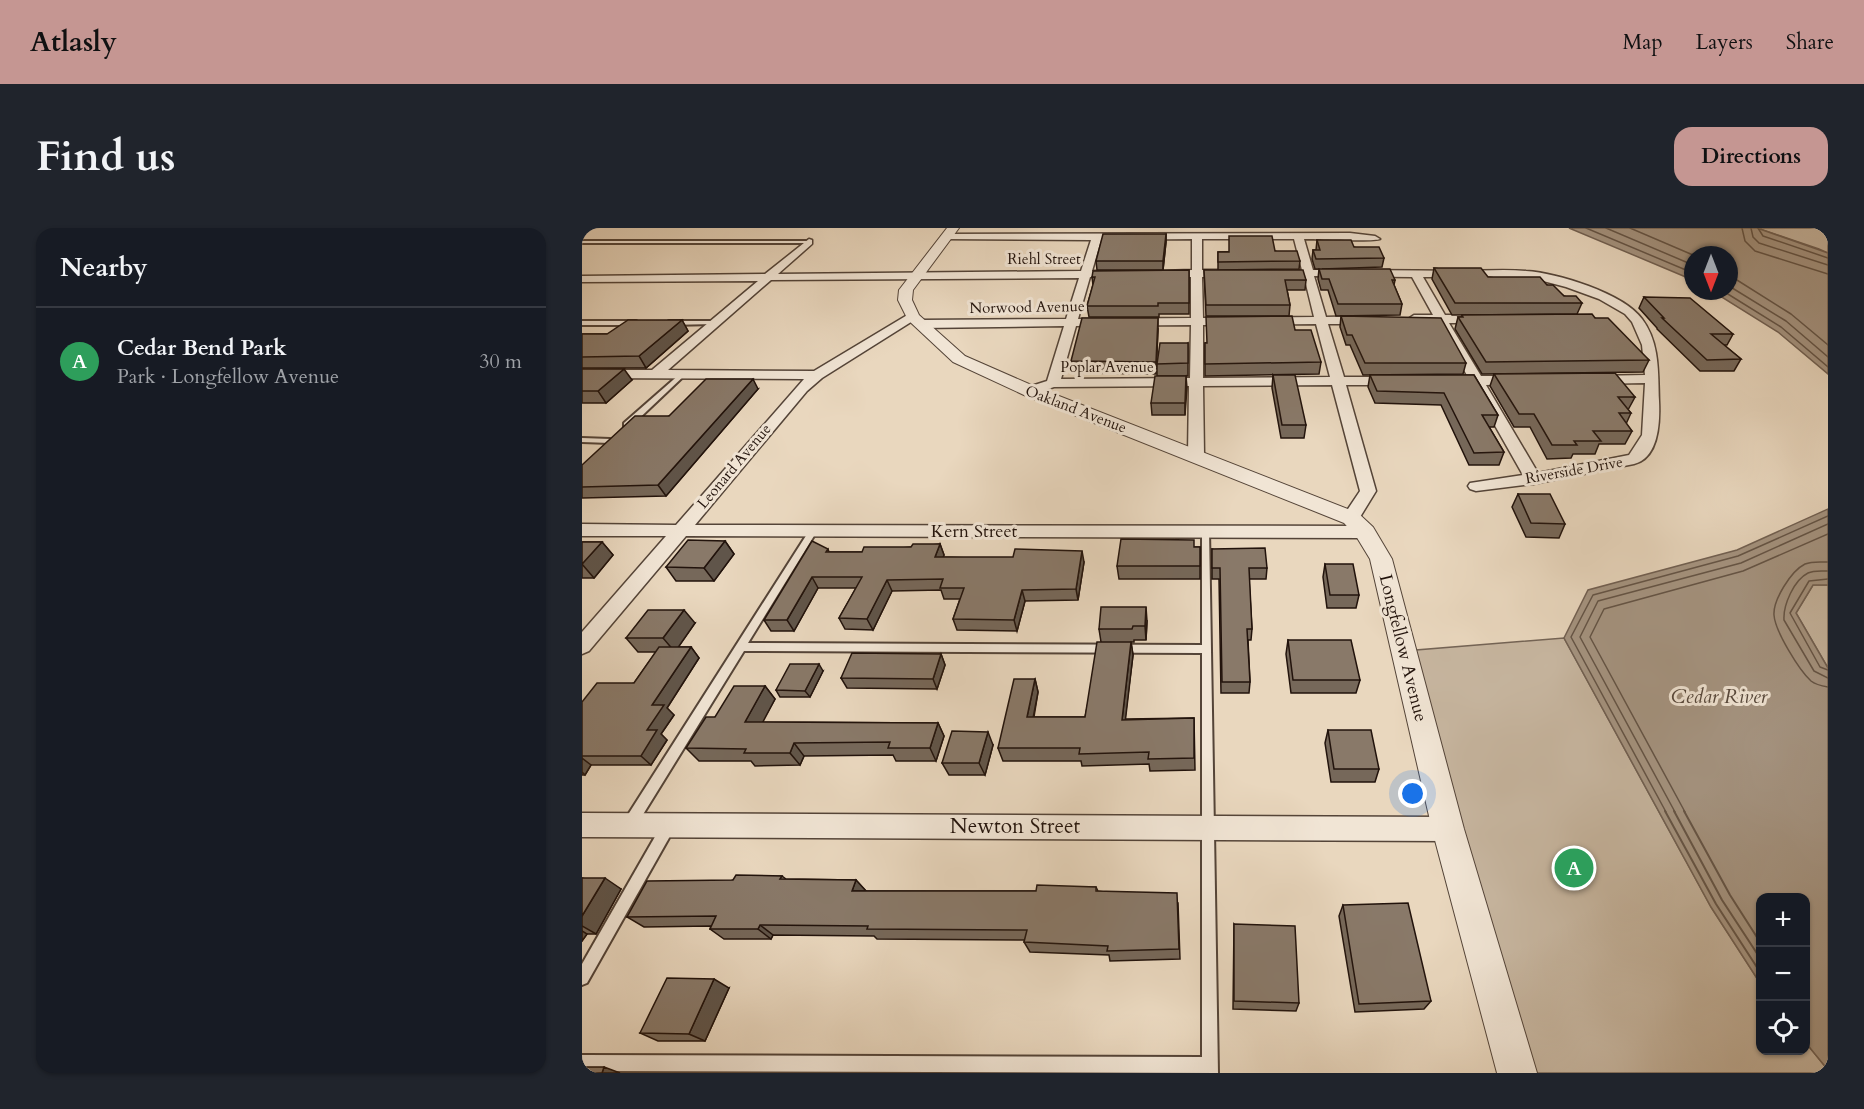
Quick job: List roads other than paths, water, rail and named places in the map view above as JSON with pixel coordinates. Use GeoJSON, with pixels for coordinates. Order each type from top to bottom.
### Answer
{"type":"FeatureCollection","features":[{"type":"Feature","properties":{"kind":"street"},"geometry":{"type":"LineString","coordinates":[[917,320],[905,300],[906,290],[949,233],[1097,236],[1350,236],[1375,239]]}},
{"type":"Feature","properties":{"kind":"street"},"geometry":{"type":"LineString","coordinates":[[1053,383],[1097,236]]}},
{"type":"Feature","properties":{"kind":"street"},"geometry":{"type":"LineString","coordinates":[[1196,455],[1197,236]]}},
{"type":"Feature","properties":{"kind":"street"},"geometry":{"type":"LineString","coordinates":[[1298,236],[1339,381],[1350,433],[1368,491],[1358,525]]}},
{"type":"Feature","properties":{"kind":"street"},"geometry":{"type":"LineString","coordinates":[[656,374],[809,242]]}},
{"type":"Feature","properties":{"kind":"street"},"geometry":{"type":"LineString","coordinates":[[1152,274],[1241,273]]}},
{"type":"Feature","properties":{"kind":"street"},"geometry":{"type":"LineString","coordinates":[[1263,273],[1505,273],[1548,278],[1599,295],[1630,312],[1637,319]]}},
{"type":"Feature","properties":{"kind":"street"},"geometry":{"type":"LineString","coordinates":[[1415,273],[1533,479]]}},
{"type":"Feature","properties":{"kind":"street","name":"Riehl Street"},"geometry":{"type":"LineString","coordinates":[[582,279],[1130,274]]}},
{"type":"Feature","properties":{"kind":"street"},"geometry":{"type":"LineString","coordinates":[[1399,320],[1500,319]]}},
{"type":"Feature","properties":{"kind":"street"},"geometry":{"type":"LineString","coordinates":[[1614,319],[1637,319]]}},
{"type":"Feature","properties":{"kind":"street","name":"Riverside Drive"},"geometry":{"type":"LineString","coordinates":[[1476,486],[1533,479],[1634,459],[1648,440],[1652,415],[1653,379],[1653,359],[1637,319]]}},
{"type":"Feature","properties":{"kind":"street","name":"Norwood Avenue"},"geometry":{"type":"LineString","coordinates":[[917,320],[1377,320]]}},
{"type":"Feature","properties":{"kind":"street","name":"Leonard Avenue"},"geometry":{"type":"LineString","coordinates":[[582,646],[788,403],[817,375],[917,320]]}},
{"type":"Feature","properties":{"kind":"street","name":"Oakland Avenue"},"geometry":{"type":"LineString","coordinates":[[917,320],[932,337],[958,359],[1030,391],[1196,455],[1358,525]]}},
{"type":"Feature","properties":{"kind":"street"},"geometry":{"type":"LineString","coordinates":[[582,374],[817,375]]}},
{"type":"Feature","properties":{"kind":"street"},"geometry":{"type":"LineString","coordinates":[[1582,380],[1653,379]]}},
{"type":"Feature","properties":{"kind":"street"},"geometry":{"type":"LineString","coordinates":[[1431,381],[1536,380]]}},
{"type":"Feature","properties":{"kind":"street","name":"Poplar Avenue"},"geometry":{"type":"LineString","coordinates":[[1030,391],[1053,383],[1408,381]]}},
{"type":"Feature","properties":{"kind":"street","name":"Kern Street"},"geometry":{"type":"LineString","coordinates":[[582,530],[1206,531],[1358,525]]}},
{"type":"Feature","properties":{"kind":"street","name":"Longfellow Avenue"},"geometry":{"type":"LineString","coordinates":[[1358,525],[1381,559],[1448,829],[1517,1073]]}},
{"type":"Feature","properties":{"kind":"street","name":"Newton Street"},"geometry":{"type":"LineString","coordinates":[[582,825],[1207,826],[1448,829]]}},
{"type":"Feature","properties":{"kind":"lane"},"geometry":{"type":"LineString","coordinates":[[582,242],[809,242]]}},
{"type":"Feature","properties":{"kind":"lane"},"geometry":{"type":"LineString","coordinates":[[582,323],[641,323]]}},
{"type":"Feature","properties":{"kind":"lane"},"geometry":{"type":"LineString","coordinates":[[665,323],[713,323]]}},
{"type":"Feature","properties":{"kind":"lane"},"geometry":{"type":"LineString","coordinates":[[603,447],[683,374]]}},
{"type":"Feature","properties":{"kind":"lane"},"geometry":{"type":"LineString","coordinates":[[582,440],[610,441]]}},
{"type":"Feature","properties":{"kind":"lane"},"geometry":{"type":"LineString","coordinates":[[629,825],[813,531]]}},
{"type":"Feature","properties":{"kind":"lane"},"geometry":{"type":"LineString","coordinates":[[582,1063],[1210,1069],[1206,531]]}},
{"type":"Feature","properties":{"kind":"lane"},"geometry":{"type":"LineString","coordinates":[[740,647],[1207,649]]}},
{"type":"Feature","properties":{"kind":"lane"},"geometry":{"type":"LineString","coordinates":[[582,978],[669,825]]}},
{"type":"Feature","properties":{"kind":"water"},"geometry":{"type":"Polygon","coordinates":[[[1569,228],[1757,228],[1828,253],[1828,374],[1778,332],[1726,300],[1738,300],[1738,246],[1684,246],[1684,276],[1569,228]]]}},
{"type":"Feature","properties":{"kind":"water","name":"Cedar River"},"geometry":{"type":"Polygon","coordinates":[[[1828,509],[1828,585],[1813,585],[1796,613],[1828,668],[1828,1070],[1810,1048],[1810,893],[1756,893],[1756,977],[1711,907],[1564,638],[1588,590],[1737,550],[1828,509]]]}},
{"type":"Feature","properties":{"kind":"place","name":"Cedar Bend Park"},"geometry":{"type":"Point","coordinates":[1574,868]}}]}
